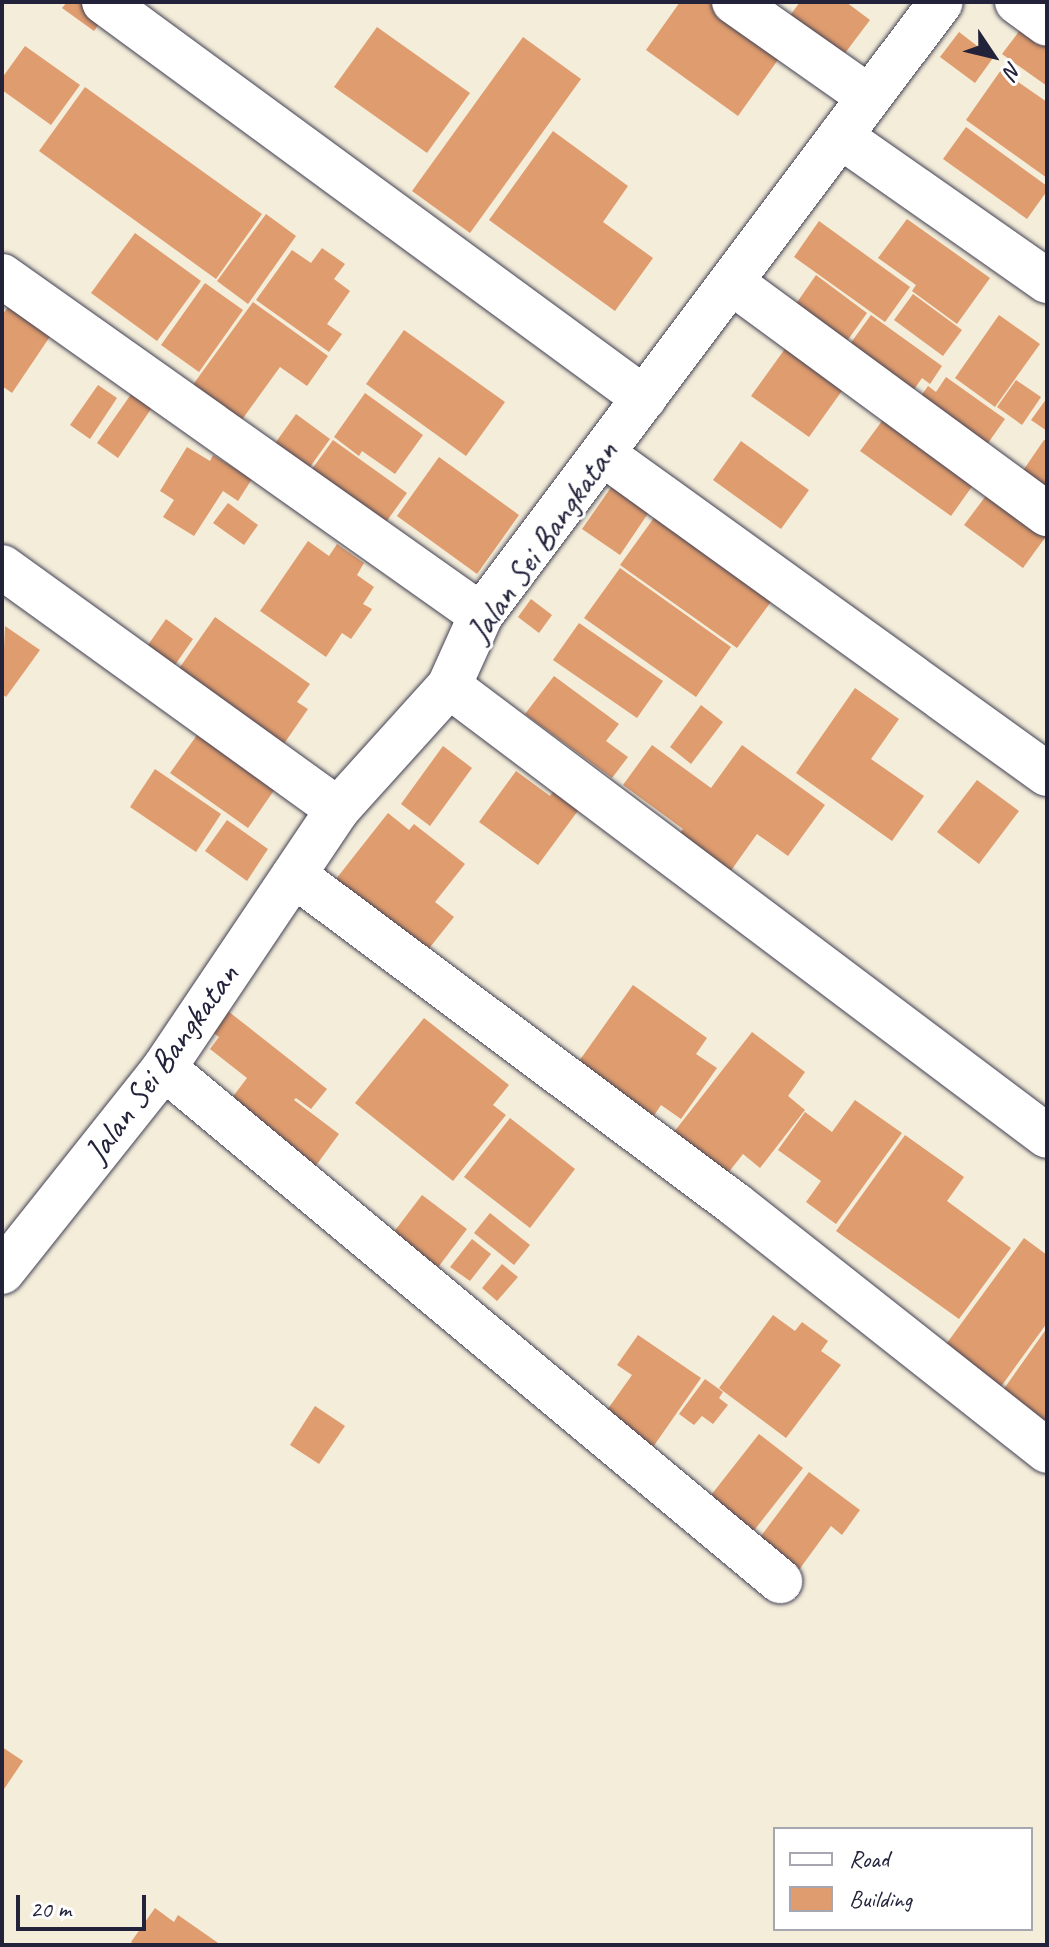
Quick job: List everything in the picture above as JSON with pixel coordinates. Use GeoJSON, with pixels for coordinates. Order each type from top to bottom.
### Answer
{"type":"FeatureCollection","features":[{"type":"Feature","properties":{"kind":"street"},"geometry":{"type":"LineString","coordinates":[[104,2],[644,398]]}},
{"type":"Feature","properties":{"kind":"street"},"geometry":{"type":"LineString","coordinates":[[734,2],[869,97]]}},
{"type":"Feature","properties":{"kind":"street","name":"Jalan Sei Bangkatan"},"geometry":{"type":"LineString","coordinates":[[2,1272],[164,1068],[338,809],[449,686],[481,615],[941,2]]}},
{"type":"Feature","properties":{"kind":"street"},"geometry":{"type":"LineString","coordinates":[[1017,2],[1047,24]]}},
{"type":"Feature","properties":{"kind":"street"},"geometry":{"type":"LineString","coordinates":[[840,136],[1047,281]]}},
{"type":"Feature","properties":{"kind":"street"},"geometry":{"type":"LineString","coordinates":[[2,276],[481,615]]}},
{"type":"Feature","properties":{"kind":"street"},"geometry":{"type":"LineString","coordinates":[[731,282],[1047,514]]}},
{"type":"Feature","properties":{"kind":"street"},"geometry":{"type":"LineString","coordinates":[[603,454],[1047,774]]}},
{"type":"Feature","properties":{"kind":"street"},"geometry":{"type":"LineString","coordinates":[[2,567],[338,809]]}},
{"type":"Feature","properties":{"kind":"street"},"geometry":{"type":"LineString","coordinates":[[449,686],[1047,1136]]}},
{"type":"Feature","properties":{"kind":"street"},"geometry":{"type":"LineString","coordinates":[[294,875],[736,1205],[1047,1451]]}},
{"type":"Feature","properties":{"kind":"street"},"geometry":{"type":"LineString","coordinates":[[164,1068],[780,1581]]}},
{"type":"Feature","properties":{"kind":"building"},"geometry":{"type":"Polygon","coordinates":[[[67,2],[95,2],[108,12],[94,31],[62,8],[67,2]]]}},
{"type":"Feature","properties":{"kind":"building"},"geometry":{"type":"Polygon","coordinates":[[[680,2],[719,2],[785,50],[738,116],[646,50],[680,2]]]}},
{"type":"Feature","properties":{"kind":"building"},"geometry":{"type":"Polygon","coordinates":[[[800,2],[846,2],[870,20],[836,65],[783,25],[800,2]]]}},
{"type":"Feature","properties":{"kind":"building"},"geometry":{"type":"Polygon","coordinates":[[[1026,22],[1047,37],[1047,86],[1002,54],[1026,22]]]}},
{"type":"Feature","properties":{"kind":"building"},"geometry":{"type":"Polygon","coordinates":[[[377,27],[470,93],[427,153],[334,87],[377,27]]]}},
{"type":"Feature","properties":{"kind":"building"},"geometry":{"type":"Polygon","coordinates":[[[959,32],[993,58],[975,83],[940,57],[959,32]]]}},
{"type":"Feature","properties":{"kind":"building"},"geometry":{"type":"Polygon","coordinates":[[[523,37],[581,79],[470,233],[412,191],[523,37]]]}},
{"type":"Feature","properties":{"kind":"building"},"geometry":{"type":"Polygon","coordinates":[[[25,46],[80,85],[51,125],[2,90],[2,78],[25,46]]]}},
{"type":"Feature","properties":{"kind":"building"},"geometry":{"type":"Polygon","coordinates":[[[1001,70],[1047,102],[1047,178],[966,120],[1001,70]]]}},
{"type":"Feature","properties":{"kind":"building"},"geometry":{"type":"Polygon","coordinates":[[[85,87],[262,214],[216,279],[39,151],[85,87]]]}},
{"type":"Feature","properties":{"kind":"building"},"geometry":{"type":"Polygon","coordinates":[[[966,127],[1047,186],[1047,191],[1027,219],[943,159],[966,127]]]}},
{"type":"Feature","properties":{"kind":"building"},"geometry":{"type":"Polygon","coordinates":[[[553,131],[628,186],[603,222],[653,258],[615,311],[489,220],[553,131]]]}},
{"type":"Feature","properties":{"kind":"building"},"geometry":{"type":"Polygon","coordinates":[[[266,214],[296,236],[248,304],[217,281],[266,214]]]}},
{"type":"Feature","properties":{"kind":"building"},"geometry":{"type":"Polygon","coordinates":[[[907,219],[990,278],[957,324],[912,291],[916,285],[878,258],[907,219]]]}},
{"type":"Feature","properties":{"kind":"building"},"geometry":{"type":"Polygon","coordinates":[[[819,221],[910,287],[885,322],[794,257],[819,221]]]}},
{"type":"Feature","properties":{"kind":"building"},"geometry":{"type":"Polygon","coordinates":[[[135,233],[201,281],[157,341],[91,293],[135,233]]]}},
{"type":"Feature","properties":{"kind":"building"},"geometry":{"type":"Polygon","coordinates":[[[322,248],[345,264],[334,279],[350,291],[327,324],[342,334],[329,352],[256,300],[292,250],[311,263],[322,248]]]}},
{"type":"Feature","properties":{"kind":"building"},"geometry":{"type":"Polygon","coordinates":[[[816,275],[867,313],[842,348],[791,311],[816,275]]]}},
{"type":"Feature","properties":{"kind":"building"},"geometry":{"type":"Polygon","coordinates":[[[205,283],[243,310],[199,372],[161,345],[205,283]]]}},
{"type":"Feature","properties":{"kind":"building"},"geometry":{"type":"Polygon","coordinates":[[[913,294],[962,330],[943,356],[894,320],[913,294]]]}},
{"type":"Feature","properties":{"kind":"building"},"geometry":{"type":"Polygon","coordinates":[[[253,302],[328,356],[307,386],[280,367],[241,421],[192,386],[253,302]]]}},
{"type":"Feature","properties":{"kind":"building"},"geometry":{"type":"Polygon","coordinates":[[[8,307],[51,335],[12,393],[2,386],[2,315],[8,307]]]}},
{"type":"Feature","properties":{"kind":"building"},"geometry":{"type":"Polygon","coordinates":[[[871,315],[942,366],[930,384],[922,378],[906,401],[842,355],[871,315]]]}},
{"type":"Feature","properties":{"kind":"building"},"geometry":{"type":"Polygon","coordinates":[[[999,315],[1040,344],[995,407],[955,378],[999,315]]]}},
{"type":"Feature","properties":{"kind":"building"},"geometry":{"type":"Polygon","coordinates":[[[404,330],[505,402],[466,456],[366,384],[404,330]]]}},
{"type":"Feature","properties":{"kind":"building"},"geometry":{"type":"Polygon","coordinates":[[[787,346],[844,388],[809,437],[751,396],[787,346]]]}},
{"type":"Feature","properties":{"kind":"building"},"geometry":{"type":"Polygon","coordinates":[[[946,377],[1005,419],[981,453],[914,406],[928,386],[936,392],[946,377]]]}},
{"type":"Feature","properties":{"kind":"building"},"geometry":{"type":"Polygon","coordinates":[[[1016,380],[1041,397],[1022,425],[997,407],[1016,380]]]}},
{"type":"Feature","properties":{"kind":"building"},"geometry":{"type":"Polygon","coordinates":[[[98,385],[117,398],[90,439],[70,425],[98,385]]]}},
{"type":"Feature","properties":{"kind":"building"},"geometry":{"type":"Polygon","coordinates":[[[134,390],[155,403],[118,458],[97,443],[134,390]]]}},
{"type":"Feature","properties":{"kind":"building"},"geometry":{"type":"Polygon","coordinates":[[[365,393],[423,435],[395,474],[362,451],[359,456],[334,437],[365,393]]]}},
{"type":"Feature","properties":{"kind":"building"},"geometry":{"type":"Polygon","coordinates":[[[1047,398],[1047,431],[1031,420],[1047,398]]]}},
{"type":"Feature","properties":{"kind":"building"},"geometry":{"type":"Polygon","coordinates":[[[893,406],[983,471],[951,516],[860,451],[893,406]]]}},
{"type":"Feature","properties":{"kind":"building"},"geometry":{"type":"Polygon","coordinates":[[[296,414],[330,439],[300,481],[266,456],[296,414]]]}},
{"type":"Feature","properties":{"kind":"building"},"geometry":{"type":"Polygon","coordinates":[[[333,440],[407,493],[376,536],[302,483],[333,440]]]}},
{"type":"Feature","properties":{"kind":"building"},"geometry":{"type":"Polygon","coordinates":[[[1044,440],[1047,441],[1047,509],[1013,485],[1044,440]]]}},
{"type":"Feature","properties":{"kind":"building"},"geometry":{"type":"Polygon","coordinates":[[[741,441],[809,490],[781,529],[713,480],[741,441]]]}},
{"type":"Feature","properties":{"kind":"building"},"geometry":{"type":"Polygon","coordinates":[[[187,447],[210,461],[213,455],[252,479],[238,501],[223,491],[194,536],[163,517],[174,500],[160,491],[187,447]]]}},
{"type":"Feature","properties":{"kind":"building"},"geometry":{"type":"Polygon","coordinates":[[[439,457],[519,515],[477,574],[397,516],[439,457]]]}},
{"type":"Feature","properties":{"kind":"building"},"geometry":{"type":"Polygon","coordinates":[[[612,486],[649,512],[620,555],[582,529],[612,486]]]}},
{"type":"Feature","properties":{"kind":"building"},"geometry":{"type":"Polygon","coordinates":[[[991,489],[1047,535],[1023,568],[964,525],[991,489]]]}},
{"type":"Feature","properties":{"kind":"building"},"geometry":{"type":"Polygon","coordinates":[[[228,503],[258,525],[244,545],[213,523],[228,503]]]}},
{"type":"Feature","properties":{"kind":"building"},"geometry":{"type":"Polygon","coordinates":[[[656,515],[773,599],[737,648],[620,565],[656,515]]]}},
{"type":"Feature","properties":{"kind":"building"},"geometry":{"type":"Polygon","coordinates":[[[308,541],[329,556],[337,544],[364,563],[357,575],[374,587],[363,604],[372,609],[351,639],[342,633],[326,657],[260,611],[308,541]]]}},
{"type":"Feature","properties":{"kind":"building"},"geometry":{"type":"Polygon","coordinates":[[[620,568],[731,647],[696,697],[584,618],[620,568]]]}},
{"type":"Feature","properties":{"kind":"building"},"geometry":{"type":"Polygon","coordinates":[[[531,599],[552,615],[539,633],[518,617],[531,599]]]}},
{"type":"Feature","properties":{"kind":"building"},"geometry":{"type":"Polygon","coordinates":[[[215,617],[310,684],[297,702],[308,709],[281,748],[171,680],[215,617]]]}},
{"type":"Feature","properties":{"kind":"building"},"geometry":{"type":"Polygon","coordinates":[[[166,619],[193,639],[166,678],[139,658],[166,619]]]}},
{"type":"Feature","properties":{"kind":"building"},"geometry":{"type":"Polygon","coordinates":[[[579,623],[663,681],[637,718],[553,660],[579,623]]]}},
{"type":"Feature","properties":{"kind":"building"},"geometry":{"type":"Polygon","coordinates":[[[5,626],[40,650],[6,697],[2,694],[5,626]]]}},
{"type":"Feature","properties":{"kind":"building"},"geometry":{"type":"Polygon","coordinates":[[[554,676],[619,724],[606,741],[628,757],[612,778],[525,714],[554,676]]]}},
{"type":"Feature","properties":{"kind":"building"},"geometry":{"type":"Polygon","coordinates":[[[855,688],[899,719],[871,759],[924,796],[892,841],[796,773],[855,688]]]}},
{"type":"Feature","properties":{"kind":"building"},"geometry":{"type":"Polygon","coordinates":[[[701,705],[723,722],[691,764],[670,747],[701,705]]]}},
{"type":"Feature","properties":{"kind":"building"},"geometry":{"type":"Polygon","coordinates":[[[197,735],[275,789],[248,828],[170,773],[197,735]]]}},
{"type":"Feature","properties":{"kind":"building"},"geometry":{"type":"Polygon","coordinates":[[[652,745],[711,788],[742,745],[825,805],[788,856],[757,834],[725,879],[673,842],[683,829],[623,785],[652,745]]]}},
{"type":"Feature","properties":{"kind":"building"},"geometry":{"type":"Polygon","coordinates":[[[443,746],[472,768],[430,826],[401,804],[443,746]]]}},
{"type":"Feature","properties":{"kind":"building"},"geometry":{"type":"Polygon","coordinates":[[[155,769],[221,814],[196,852],[130,807],[155,769]]]}},
{"type":"Feature","properties":{"kind":"building"},"geometry":{"type":"Polygon","coordinates":[[[516,771],[550,796],[555,789],[580,808],[538,865],[479,822],[516,771]]]}},
{"type":"Feature","properties":{"kind":"building"},"geometry":{"type":"Polygon","coordinates":[[[977,780],[1019,811],[979,864],[937,832],[977,780]]]}},
{"type":"Feature","properties":{"kind":"building"},"geometry":{"type":"Polygon","coordinates":[[[388,813],[409,830],[414,824],[465,864],[435,902],[454,917],[427,951],[336,879],[388,813]]]}},
{"type":"Feature","properties":{"kind":"building"},"geometry":{"type":"Polygon","coordinates":[[[227,820],[268,849],[247,881],[205,851],[227,820]]]}},
{"type":"Feature","properties":{"kind":"building"},"geometry":{"type":"Polygon","coordinates":[[[633,985],[707,1038],[696,1054],[717,1068],[681,1119],[661,1105],[653,1117],[577,1064],[633,985]]]}},
{"type":"Feature","properties":{"kind":"building"},"geometry":{"type":"Polygon","coordinates":[[[219,1004],[327,1089],[311,1109],[296,1098],[294,1100],[339,1134],[312,1171],[225,1107],[247,1078],[210,1049],[219,1037],[203,1025],[219,1004]]]}},
{"type":"Feature","properties":{"kind":"building"},"geometry":{"type":"Polygon","coordinates":[[[424,1018],[509,1085],[493,1105],[506,1115],[453,1181],[355,1103],[424,1018]]]}},
{"type":"Feature","properties":{"kind":"building"},"geometry":{"type":"Polygon","coordinates":[[[752,1032],[805,1072],[788,1096],[805,1110],[760,1168],[743,1154],[728,1173],[674,1132],[752,1032]]]}},
{"type":"Feature","properties":{"kind":"building"},"geometry":{"type":"Polygon","coordinates":[[[855,1100],[902,1133],[836,1224],[806,1202],[821,1181],[778,1150],[805,1112],[832,1132],[855,1100]]]}},
{"type":"Feature","properties":{"kind":"building"},"geometry":{"type":"Polygon","coordinates":[[[510,1118],[575,1169],[530,1228],[464,1177],[510,1118]]]}},
{"type":"Feature","properties":{"kind":"building"},"geometry":{"type":"Polygon","coordinates":[[[905,1135],[964,1177],[947,1201],[1011,1248],[959,1319],[836,1231],[905,1135]]]}},
{"type":"Feature","properties":{"kind":"building"},"geometry":{"type":"Polygon","coordinates":[[[422,1195],[467,1229],[430,1278],[381,1249],[422,1195]]]}},
{"type":"Feature","properties":{"kind":"building"},"geometry":{"type":"Polygon","coordinates":[[[490,1213],[530,1245],[514,1265],[474,1233],[490,1213]]]}},
{"type":"Feature","properties":{"kind":"building"},"geometry":{"type":"Polygon","coordinates":[[[1024,1238],[1047,1255],[1047,1323],[1000,1388],[944,1347],[1024,1238]]]}},
{"type":"Feature","properties":{"kind":"building"},"geometry":{"type":"Polygon","coordinates":[[[472,1239],[491,1254],[470,1281],[450,1267],[472,1239]]]}},
{"type":"Feature","properties":{"kind":"building"},"geometry":{"type":"Polygon","coordinates":[[[502,1264],[518,1277],[497,1301],[482,1288],[502,1264]]]}},
{"type":"Feature","properties":{"kind":"building"},"geometry":{"type":"Polygon","coordinates":[[[773,1315],[795,1331],[802,1322],[828,1341],[821,1351],[841,1365],[786,1438],[719,1388],[773,1315]]]}},
{"type":"Feature","properties":{"kind":"building"},"geometry":{"type":"Polygon","coordinates":[[[1047,1328],[1047,1426],[1001,1393],[1047,1328]]]}},
{"type":"Feature","properties":{"kind":"building"},"geometry":{"type":"Polygon","coordinates":[[[638,1335],[701,1378],[644,1460],[595,1427],[632,1375],[617,1365],[638,1335]]]}},
{"type":"Feature","properties":{"kind":"building"},"geometry":{"type":"Polygon","coordinates":[[[705,1379],[723,1392],[719,1398],[728,1405],[713,1424],[702,1416],[694,1425],[679,1414],[705,1379]]]}},
{"type":"Feature","properties":{"kind":"building"},"geometry":{"type":"Polygon","coordinates":[[[315,1406],[345,1426],[319,1464],[290,1445],[315,1406]]]}},
{"type":"Feature","properties":{"kind":"building"},"geometry":{"type":"Polygon","coordinates":[[[759,1434],[803,1468],[752,1533],[708,1499],[759,1434]]]}},
{"type":"Feature","properties":{"kind":"building"},"geometry":{"type":"Polygon","coordinates":[[[809,1472],[860,1510],[842,1535],[831,1526],[793,1578],[752,1548],[809,1472]]]}},
{"type":"Feature","properties":{"kind":"building"},"geometry":{"type":"Polygon","coordinates":[[[2,1747],[23,1761],[2,1792],[2,1747]]]}},
{"type":"Feature","properties":{"kind":"building"},"geometry":{"type":"Polygon","coordinates":[[[155,1908],[174,1922],[178,1915],[221,1945],[135,1945],[131,1942],[155,1908]]]}}]}
